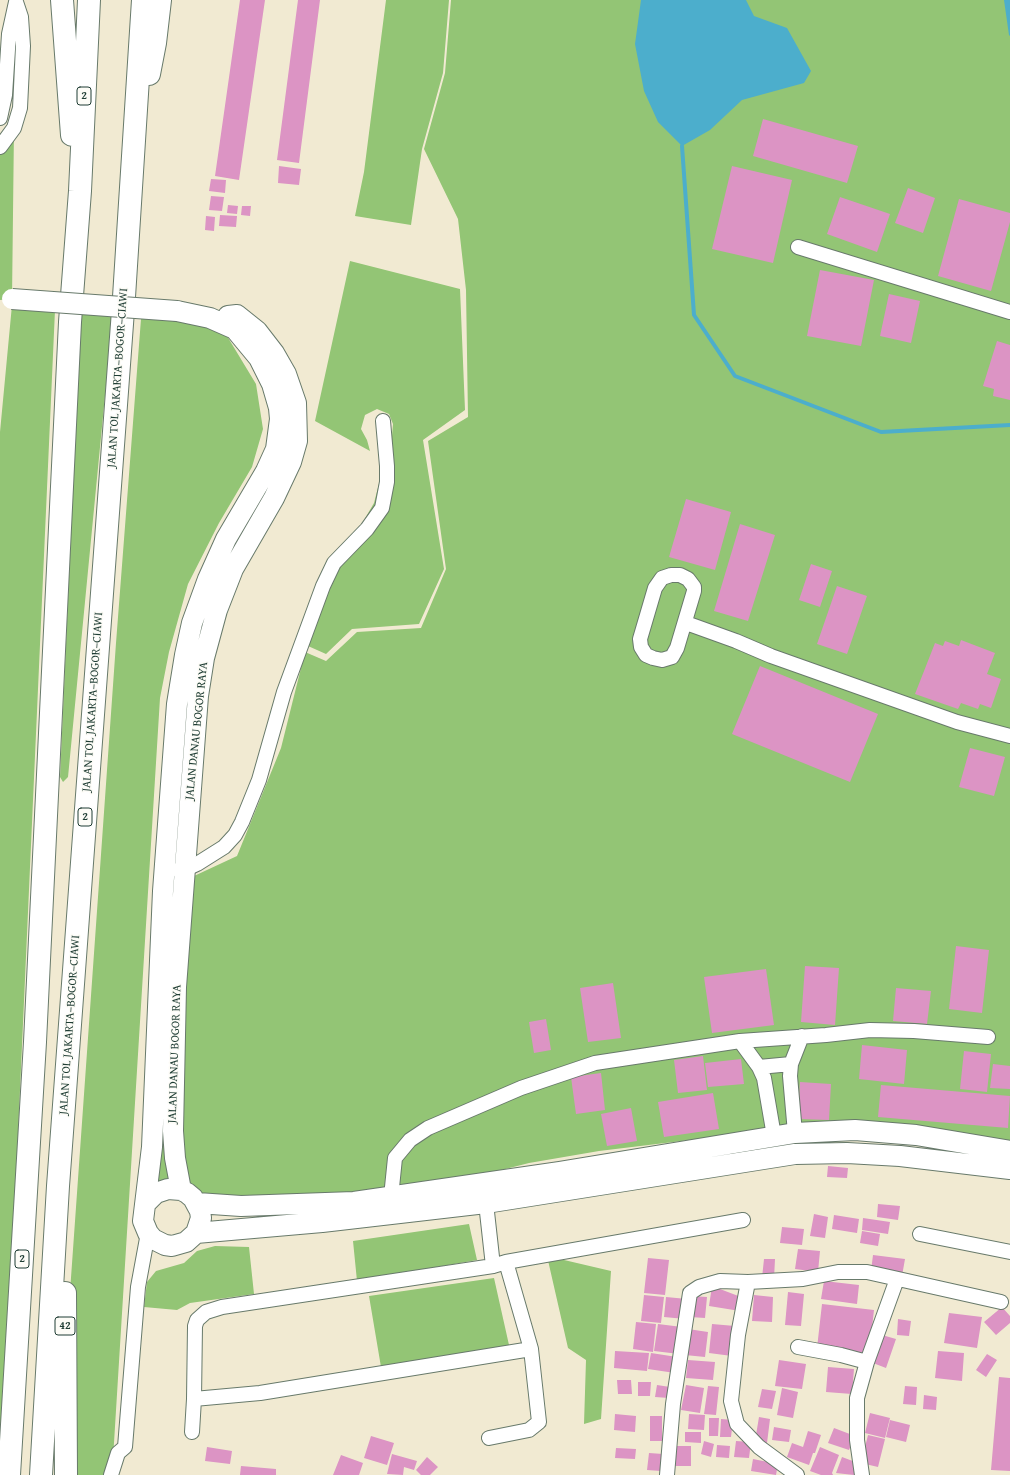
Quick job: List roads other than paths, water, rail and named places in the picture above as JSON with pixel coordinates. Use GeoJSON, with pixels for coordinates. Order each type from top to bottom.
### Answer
{"type":"FeatureCollection","features":[{"type":"Feature","properties":{"kind":"highway"},"geometry":{"type":"LineString","coordinates":[[62,0],[69,117],[80,191]]}},
{"type":"Feature","properties":{"kind":"highway","name":"2"},"geometry":{"type":"LineString","coordinates":[[9,1475],[35,1042],[70,322],[80,191],[89,0]]}},
{"type":"Feature","properties":{"kind":"highway","name":"JALAN TOL JAKARTA–BOGOR–CIAWI"},"geometry":{"type":"LineString","coordinates":[[41,1475],[59,1176],[124,297],[131,160],[142,0]]}},
{"type":"Feature","properties":{"kind":"highway"},"geometry":{"type":"LineString","coordinates":[[131,160],[155,43],[160,0]]}},
{"type":"Feature","properties":{"kind":"highway","name":"42"},"geometry":{"type":"LineString","coordinates":[[59,1176],[64,1250],[66,1475]]}},
{"type":"Feature","properties":{"kind":"street"},"geometry":{"type":"LineString","coordinates":[[0,118],[5,95],[3,66],[16,1]]}},
{"type":"Feature","properties":{"kind":"street"},"geometry":{"type":"LineString","coordinates":[[0,146],[14,128],[20,108],[23,28],[16,1]]}},
{"type":"Feature","properties":{"kind":"street"},"geometry":{"type":"LineString","coordinates":[[798,247],[1010,312]]}},
{"type":"Feature","properties":{"kind":"street","name":"JALAN DANAU BOGOR RAYA"},"geometry":{"type":"LineString","coordinates":[[6,300],[177,311],[210,318],[235,329],[259,358],[272,384],[280,408],[280,431],[276,449],[266,471],[226,538],[208,579],[192,623],[185,655],[178,704],[174,870],[176,987],[173,1131],[174,1158],[181,1190]]}},
{"type":"Feature","properties":{"kind":"street"},"geometry":{"type":"LineString","coordinates":[[174,870],[210,858],[224,847],[235,835],[259,780],[284,692],[326,580],[334,563],[367,529],[382,508],[387,482],[383,421]]}},
{"type":"Feature","properties":{"kind":"street"},"geometry":{"type":"LineString","coordinates":[[671,575],[684,577],[694,587],[693,599],[686,623],[677,648],[669,659],[653,658],[643,652],[640,643],[642,628],[655,588],[666,576],[671,575]]}},
{"type":"Feature","properties":{"kind":"street"},"geometry":{"type":"LineString","coordinates":[[686,623],[736,641],[770,656],[957,722],[1010,736]]}},
{"type":"Feature","properties":{"kind":"street","name":"JALAN DANAU BOGOR RAYA"},"geometry":{"type":"LineString","coordinates":[[147,1202],[174,870]]}},
{"type":"Feature","properties":{"kind":"street"},"geometry":{"type":"LineString","coordinates":[[391,1197],[395,1158],[410,1140],[428,1128],[521,1088],[595,1063],[740,1041],[870,1030],[914,1031],[988,1038]]}},
{"type":"Feature","properties":{"kind":"street"},"geometry":{"type":"LineString","coordinates":[[795,1134],[790,1076],[791,1064],[802,1036]]}},
{"type":"Feature","properties":{"kind":"street"},"geometry":{"type":"LineString","coordinates":[[740,1041],[760,1066],[764,1078],[774,1136]]}},
{"type":"Feature","properties":{"kind":"street"},"geometry":{"type":"LineString","coordinates":[[760,1066],[791,1064]]}},
{"type":"Feature","properties":{"kind":"street"},"geometry":{"type":"LineString","coordinates":[[197,1203],[241,1206],[354,1202],[560,1172],[774,1136],[855,1130],[916,1135],[1010,1152]]}},
{"type":"Feature","properties":{"kind":"street"},"geometry":{"type":"LineString","coordinates":[[196,1233],[322,1222],[486,1203],[795,1154],[847,1153],[900,1156],[1010,1170]]}},
{"type":"Feature","properties":{"kind":"street"},"geometry":{"type":"LineString","coordinates":[[174,1188],[181,1190],[193,1198],[197,1203],[201,1218],[196,1233],[186,1242],[172,1246],[158,1243],[148,1233],[143,1221],[143,1215],[147,1202],[156,1193],[162,1190],[174,1188]]}},
{"type":"Feature","properties":{"kind":"street"},"geometry":{"type":"LineString","coordinates":[[486,1203],[500,1264],[531,1349],[539,1422],[529,1430],[489,1438]]}},
{"type":"Feature","properties":{"kind":"street"},"geometry":{"type":"LineString","coordinates":[[192,1432],[195,1326],[197,1320],[211,1310],[500,1264],[743,1220]]}},
{"type":"Feature","properties":{"kind":"street"},"geometry":{"type":"LineString","coordinates":[[111,1475],[118,1453],[125,1446],[138,1287],[148,1233]]}},
{"type":"Feature","properties":{"kind":"street"},"geometry":{"type":"LineString","coordinates":[[920,1234],[1010,1252]]}},
{"type":"Feature","properties":{"kind":"street"},"geometry":{"type":"LineString","coordinates":[[667,1475],[673,1404],[690,1293],[699,1287],[720,1281],[748,1282],[803,1280],[838,1272],[867,1272],[1001,1302]]}},
{"type":"Feature","properties":{"kind":"street"},"geometry":{"type":"LineString","coordinates":[[862,1475],[857,1440],[857,1398],[867,1362],[897,1279]]}},
{"type":"Feature","properties":{"kind":"street"},"geometry":{"type":"LineString","coordinates":[[748,1282],[738,1334],[731,1401],[737,1424],[759,1447],[798,1475]]}},
{"type":"Feature","properties":{"kind":"street"},"geometry":{"type":"LineString","coordinates":[[798,1348],[840,1355],[867,1362]]}},
{"type":"Feature","properties":{"kind":"street"},"geometry":{"type":"LineString","coordinates":[[194,1400],[260,1394],[531,1349]]}},
{"type":"Feature","properties":{"kind":"water"},"geometry":{"type":"Polygon","coordinates":[[[641,0],[746,0],[754,16],[787,28],[811,71],[804,83],[742,100],[710,130],[682,146],[658,122],[644,91],[635,44],[641,0]]]}},
{"type":"Feature","properties":{"kind":"water"},"geometry":{"type":"Polygon","coordinates":[[[1004,0],[1010,0],[1010,36],[1009,35],[1004,0]]]}},
{"type":"Feature","properties":{"kind":"waterway"},"geometry":{"type":"LineString","coordinates":[[682,146],[694,315],[735,376],[881,432],[1010,425]]}}]}
